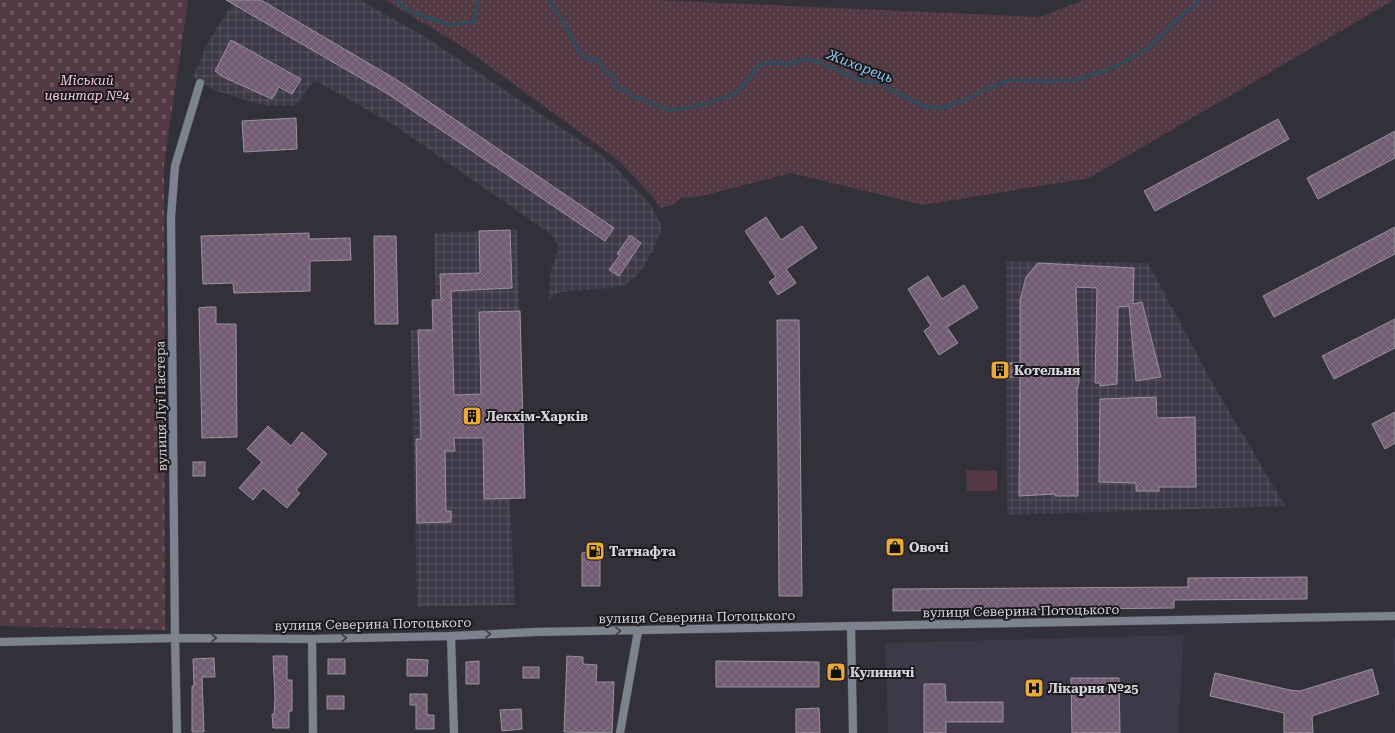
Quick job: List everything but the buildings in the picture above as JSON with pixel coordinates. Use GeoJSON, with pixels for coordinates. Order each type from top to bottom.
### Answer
{"type":"FeatureCollection","features":[{"type":"Feature","properties":{"kind":"street","name":"вулиця Луї Пастера"},"geometry":{"type":"LineString","coordinates":[[177,733],[171,217],[175,166],[200,83]]}},
{"type":"Feature","properties":{"kind":"street","name":"вулиця Северина Потоцького"},"geometry":{"type":"LineString","coordinates":[[0,642],[175,638],[312,639],[451,636],[535,632],[1395,616]]}},
{"type":"Feature","properties":{"kind":"street"},"geometry":{"type":"LineString","coordinates":[[851,626],[853,733]]}},
{"type":"Feature","properties":{"kind":"street"},"geometry":{"type":"LineString","coordinates":[[620,733],[638,630]]}},
{"type":"Feature","properties":{"kind":"street"},"geometry":{"type":"LineString","coordinates":[[451,636],[454,733]]}},
{"type":"Feature","properties":{"kind":"street"},"geometry":{"type":"LineString","coordinates":[[312,639],[313,733]]}},
{"type":"Feature","properties":{"kind":"shaded area"},"geometry":{"type":"Polygon","coordinates":[[[235,0],[360,0],[425,37],[600,154],[616,168],[651,205],[660,223],[661,230],[656,244],[642,270],[632,280],[624,285],[610,288],[560,292],[553,296],[549,302],[550,273],[558,251],[558,245],[552,235],[391,123],[314,80],[295,106],[266,106],[216,91],[193,77],[208,42],[235,0]]]}},
{"type":"Feature","properties":{"kind":"shaded area"},"geometry":{"type":"Polygon","coordinates":[[[517,230],[525,498],[510,499],[515,605],[417,607],[411,330],[433,329],[432,300],[436,299],[434,233],[517,230]]]}},
{"type":"Feature","properties":{"kind":"shaded area"},"geometry":{"type":"Polygon","coordinates":[[[1006,261],[1148,263],[1214,386],[1285,506],[1007,515],[1006,261]]]}},
{"type":"Feature","properties":{"kind":"shaded area","name":"Лікарня №25"},"geometry":{"type":"Polygon","coordinates":[[[1184,635],[1178,733],[888,733],[885,643],[1184,635]]]}},
{"type":"Feature","properties":{"kind":"shaded area"},"geometry":{"type":"Polygon","coordinates":[[[1393,638],[1395,638],[1395,733],[1393,638]]]}},
{"type":"Feature","properties":{"kind":"green space","name":"Міський цвинтар №4"},"geometry":{"type":"Polygon","coordinates":[[[0,0],[188,0],[164,165],[165,630],[0,626],[0,0]]]}},
{"type":"Feature","properties":{"kind":"green space"},"geometry":{"type":"Polygon","coordinates":[[[385,0],[655,0],[1040,17],[1084,0],[1394,0],[1089,178],[923,205],[791,173],[698,197],[681,198],[673,205],[660,208],[654,198],[618,160],[460,45],[385,0]]]}},
{"type":"Feature","properties":{"kind":"green space"},"geometry":{"type":"Polygon","coordinates":[[[966,470],[997,471],[997,491],[967,491],[966,470]]]}},
{"type":"Feature","properties":{"kind":"waterway","name":"Жихорець"},"geometry":{"type":"LineString","coordinates":[[395,0],[409,11],[449,25],[473,22],[479,0]]}},
{"type":"Feature","properties":{"kind":"waterway","name":"Жихорець"},"geometry":{"type":"LineString","coordinates":[[549,0],[582,57],[599,61],[605,71],[614,76],[616,88],[625,90],[634,98],[639,98],[662,108],[672,110],[702,104],[732,95],[743,86],[759,65],[772,63],[791,64],[804,59],[819,62],[859,80],[879,83],[922,106],[942,108],[1011,80],[1076,80],[1110,69],[1149,48],[1200,0]]}},
{"type":"Feature","properties":{"kind":"place","name":"Котельня"},"geometry":{"type":"Point","coordinates":[1000,370]}},
{"type":"Feature","properties":{"kind":"place","name":"Лекхім-Харків"},"geometry":{"type":"Point","coordinates":[472,416]}},
{"type":"Feature","properties":{"kind":"place","name":"Овочі"},"geometry":{"type":"Point","coordinates":[895,547]}},
{"type":"Feature","properties":{"kind":"place","name":"Татнафта"},"geometry":{"type":"Point","coordinates":[595,551]}},
{"type":"Feature","properties":{"kind":"place","name":"Кулиничі"},"geometry":{"type":"Point","coordinates":[836,672]}},
{"type":"Feature","properties":{"kind":"place","name":"Лікарня №25"},"geometry":{"type":"Point","coordinates":[1034,688]}}]}
